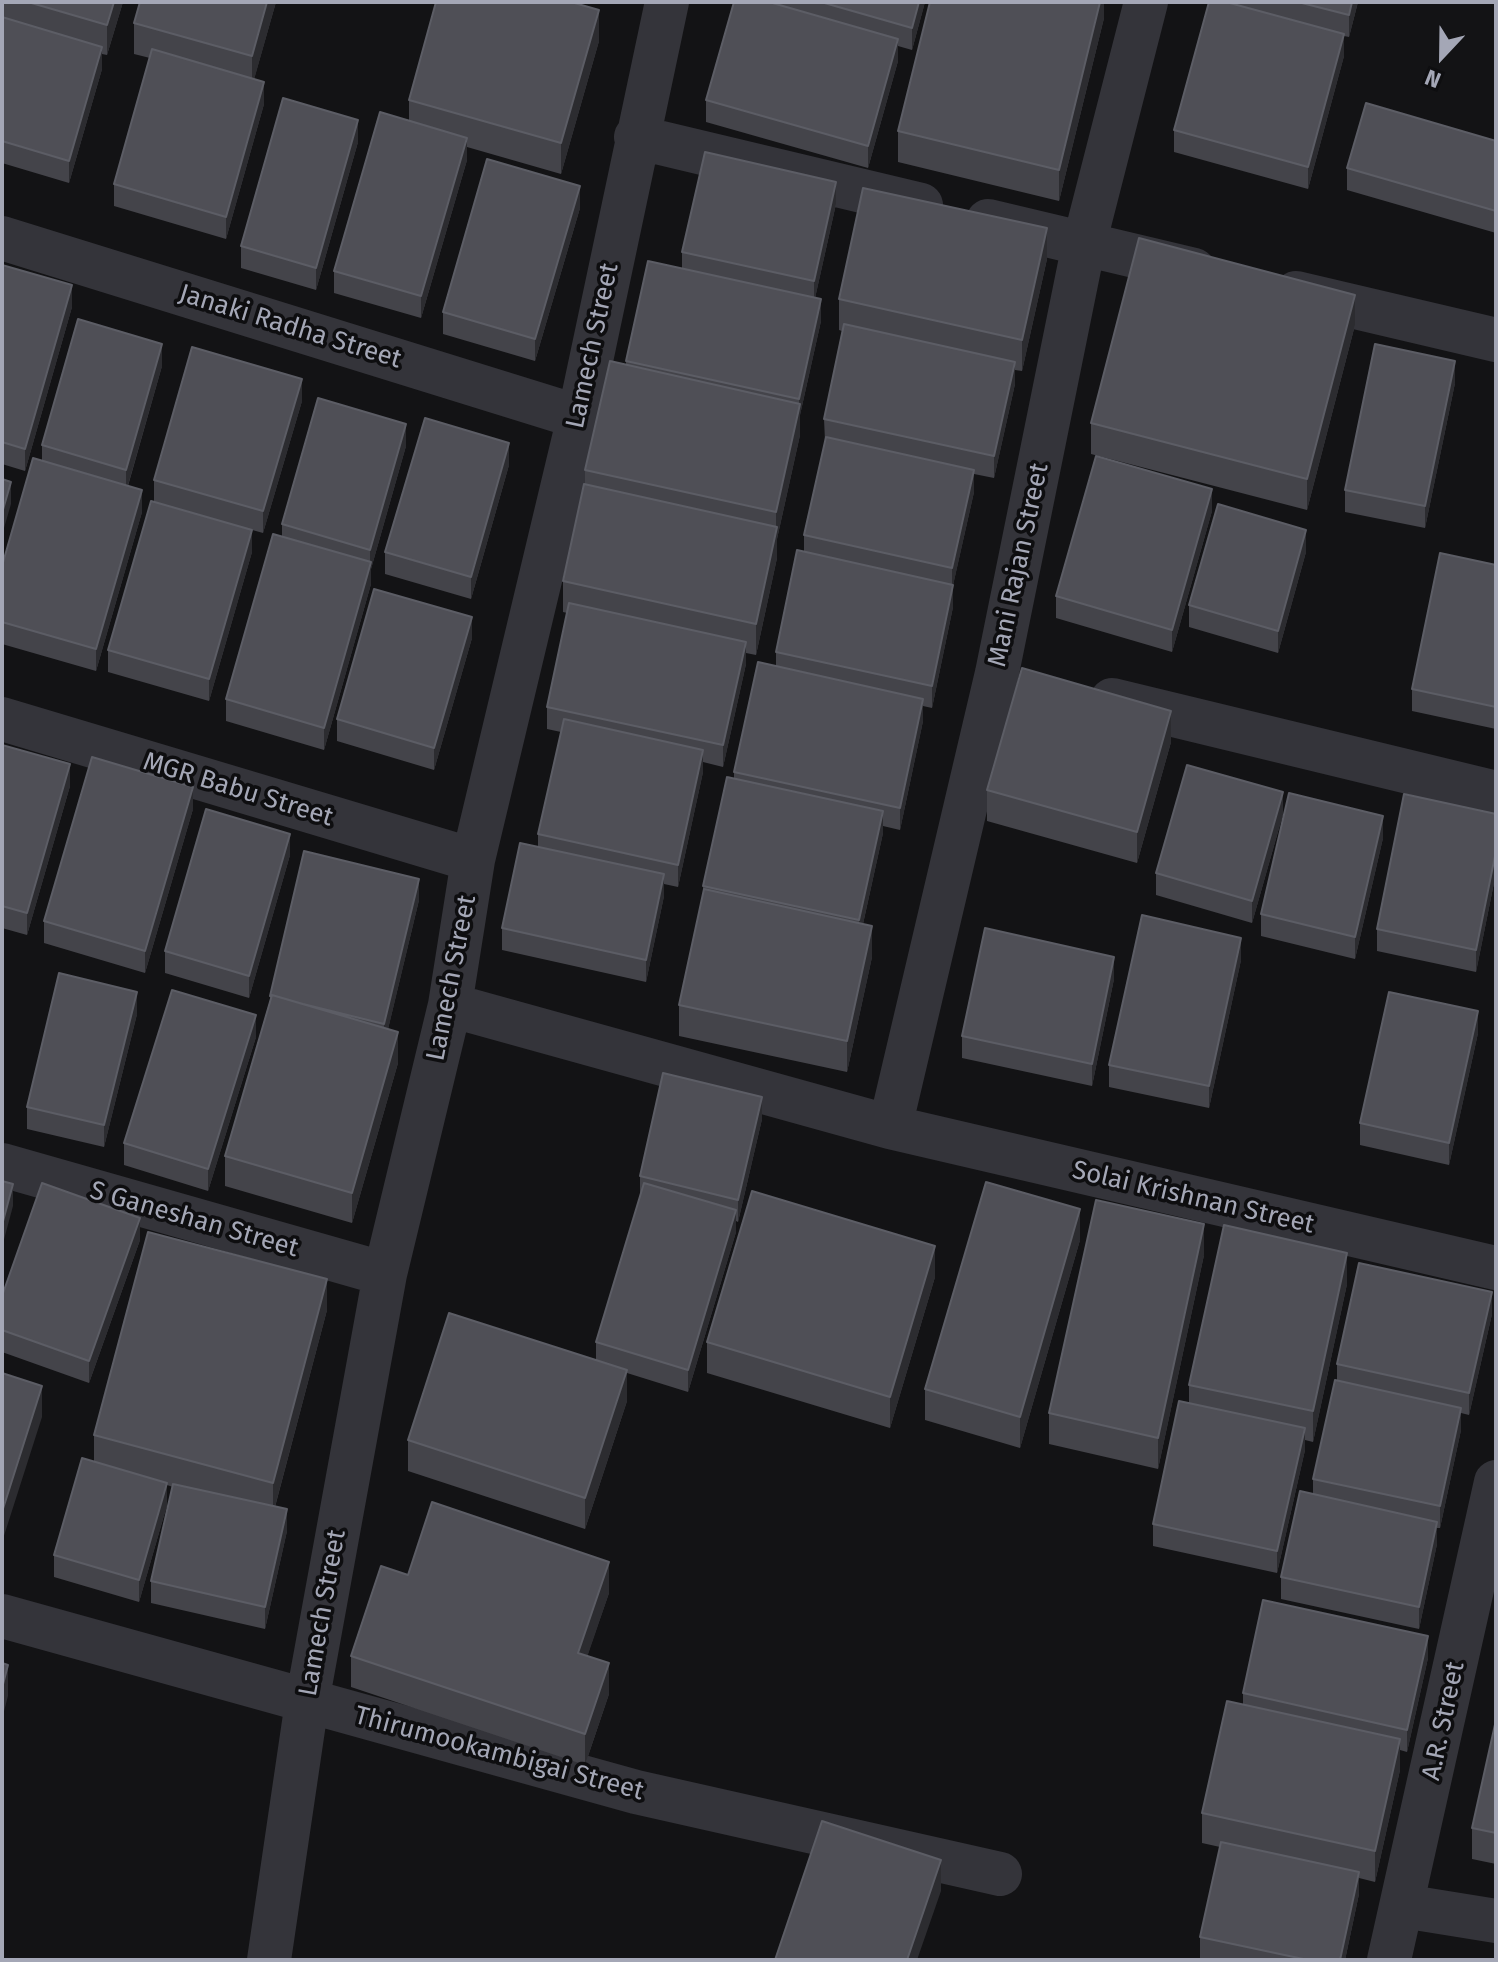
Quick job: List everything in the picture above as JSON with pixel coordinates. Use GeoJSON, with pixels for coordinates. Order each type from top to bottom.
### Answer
{"type":"FeatureCollection","features":[{"type":"Feature","properties":{"kind":"street","name":"Lamech Street"},"geometry":{"type":"LineString","coordinates":[[269,1960],[307,1702],[385,1274],[450,1005],[473,860],[579,417],[667,2]]}},
{"type":"Feature","properties":{"kind":"street","name":"Mani Rajan Street"},"geometry":{"type":"LineString","coordinates":[[890,1127],[997,673],[1084,244],[1146,2]]}},
{"type":"Feature","properties":{"kind":"street"},"geometry":{"type":"LineString","coordinates":[[636,137],[1496,340]]}},
{"type":"Feature","properties":{"kind":"street","name":"Janaki Radha Street"},"geometry":{"type":"LineString","coordinates":[[2,238],[579,417]]}},
{"type":"Feature","properties":{"kind":"street"},"geometry":{"type":"LineString","coordinates":[[997,673],[1496,793]]}},
{"type":"Feature","properties":{"kind":"street","name":"MGR Babu Street"},"geometry":{"type":"LineString","coordinates":[[2,719],[473,860]]}},
{"type":"Feature","properties":{"kind":"street","name":"Solai Krishnan Street"},"geometry":{"type":"LineString","coordinates":[[450,1005],[890,1127],[1496,1268]]}},
{"type":"Feature","properties":{"kind":"street","name":"S Ganeshan Street"},"geometry":{"type":"LineString","coordinates":[[2,1165],[385,1274]]}},
{"type":"Feature","properties":{"kind":"street","name":"A.R. Street"},"geometry":{"type":"LineString","coordinates":[[1389,1960],[1496,1482]]}},
{"type":"Feature","properties":{"kind":"street","name":"Thirumookambigai Street"},"geometry":{"type":"LineString","coordinates":[[2,1616],[636,1792],[1000,1874]]}},
{"type":"Feature","properties":{"kind":"street"},"geometry":{"type":"LineString","coordinates":[[1403,1906],[1496,1921]]}},
{"type":"Feature","properties":{"kind":"building"},"geometry":{"type":"Polygon","coordinates":[[[28,2],[114,2],[107,25],[28,2]]]}},
{"type":"Feature","properties":{"kind":"building"},"geometry":{"type":"Polygon","coordinates":[[[140,2],[267,2],[252,56],[134,23],[140,2]]]}},
{"type":"Feature","properties":{"kind":"building"},"geometry":{"type":"Polygon","coordinates":[[[436,2],[571,2],[599,10],[561,143],[409,100],[436,2]]]}},
{"type":"Feature","properties":{"kind":"building"},"geometry":{"type":"Polygon","coordinates":[[[734,2],[769,2],[898,39],[868,146],[706,100],[734,2]]]}},
{"type":"Feature","properties":{"kind":"building"},"geometry":{"type":"Polygon","coordinates":[[[821,2],[919,2],[912,28],[821,2]]]}},
{"type":"Feature","properties":{"kind":"building"},"geometry":{"type":"Polygon","coordinates":[[[930,2],[1100,2],[1059,170],[898,131],[930,2]]]}},
{"type":"Feature","properties":{"kind":"building"},"geometry":{"type":"Polygon","coordinates":[[[1209,2],[1226,2],[1344,34],[1308,167],[1174,130],[1209,2]]]}},
{"type":"Feature","properties":{"kind":"building"},"geometry":{"type":"Polygon","coordinates":[[[1298,2],[1352,2],[1349,15],[1298,2]]]}},
{"type":"Feature","properties":{"kind":"building"},"geometry":{"type":"Polygon","coordinates":[[[2,17],[102,47],[69,161],[2,141],[2,17]]]}},
{"type":"Feature","properties":{"kind":"building"},"geometry":{"type":"Polygon","coordinates":[[[152,49],[264,82],[226,217],[114,184],[152,49]]]}},
{"type":"Feature","properties":{"kind":"building"},"geometry":{"type":"Polygon","coordinates":[[[283,98],[358,120],[316,268],[241,246],[283,98]]]}},
{"type":"Feature","properties":{"kind":"building"},"geometry":{"type":"Polygon","coordinates":[[[1366,103],[1496,141],[1496,211],[1347,168],[1366,103]]]}},
{"type":"Feature","properties":{"kind":"building"},"geometry":{"type":"Polygon","coordinates":[[[380,112],[467,138],[421,296],[334,271],[380,112]]]}},
{"type":"Feature","properties":{"kind":"building"},"geometry":{"type":"Polygon","coordinates":[[[705,152],[836,182],[814,281],[682,252],[705,152]]]}},
{"type":"Feature","properties":{"kind":"building"},"geometry":{"type":"Polygon","coordinates":[[[487,159],[580,186],[535,339],[443,312],[487,159]]]}},
{"type":"Feature","properties":{"kind":"building"},"geometry":{"type":"Polygon","coordinates":[[[863,188],[1047,228],[1022,340],[839,299],[863,188]]]}},
{"type":"Feature","properties":{"kind":"building"},"geometry":{"type":"Polygon","coordinates":[[[1139,238],[1355,295],[1307,479],[1091,423],[1139,238]]]}},
{"type":"Feature","properties":{"kind":"building"},"geometry":{"type":"Polygon","coordinates":[[[648,261],[821,299],[799,399],[626,361],[648,261]]]}},
{"type":"Feature","properties":{"kind":"building"},"geometry":{"type":"Polygon","coordinates":[[[2,265],[72,285],[25,449],[2,442],[2,265]]]}},
{"type":"Feature","properties":{"kind":"building"},"geometry":{"type":"Polygon","coordinates":[[[78,319],[162,344],[126,470],[42,445],[78,319]]]}},
{"type":"Feature","properties":{"kind":"building"},"geometry":{"type":"Polygon","coordinates":[[[844,324],[1015,362],[994,456],[824,419],[844,324]]]}},
{"type":"Feature","properties":{"kind":"building"},"geometry":{"type":"Polygon","coordinates":[[[1375,344],[1455,361],[1425,506],[1345,490],[1375,344]]]}},
{"type":"Feature","properties":{"kind":"building"},"geometry":{"type":"Polygon","coordinates":[[[192,347],[302,379],[263,511],[154,480],[192,347]]]}},
{"type":"Feature","properties":{"kind":"building"},"geometry":{"type":"Polygon","coordinates":[[[610,361],[800,404],[776,512],[585,470],[610,361]]]}},
{"type":"Feature","properties":{"kind":"building"},"geometry":{"type":"Polygon","coordinates":[[[318,398],[406,424],[370,550],[282,524],[318,398]]]}},
{"type":"Feature","properties":{"kind":"building"},"geometry":{"type":"Polygon","coordinates":[[[425,418],[509,443],[471,577],[385,552],[425,418]]]}},
{"type":"Feature","properties":{"kind":"building"},"geometry":{"type":"Polygon","coordinates":[[[826,437],[974,470],[952,568],[804,535],[826,437]]]}},
{"type":"Feature","properties":{"kind":"building"},"geometry":{"type":"Polygon","coordinates":[[[1096,456],[1212,489],[1172,630],[1056,596],[1096,456]]]}},
{"type":"Feature","properties":{"kind":"building"},"geometry":{"type":"Polygon","coordinates":[[[33,458],[142,490],[96,649],[2,622],[2,566],[33,458]]]}},
{"type":"Feature","properties":{"kind":"building"},"geometry":{"type":"Polygon","coordinates":[[[2,479],[11,482],[2,513],[2,479]]]}},
{"type":"Feature","properties":{"kind":"building"},"geometry":{"type":"Polygon","coordinates":[[[584,484],[777,527],[756,624],[563,581],[584,484]]]}},
{"type":"Feature","properties":{"kind":"building"},"geometry":{"type":"Polygon","coordinates":[[[151,501],[252,530],[209,679],[108,650],[151,501]]]}},
{"type":"Feature","properties":{"kind":"building"},"geometry":{"type":"Polygon","coordinates":[[[1218,504],[1306,530],[1278,631],[1189,605],[1218,504]]]}},
{"type":"Feature","properties":{"kind":"building"},"geometry":{"type":"Polygon","coordinates":[[[273,534],[371,562],[324,728],[226,699],[273,534]]]}},
{"type":"Feature","properties":{"kind":"building"},"geometry":{"type":"Polygon","coordinates":[[[797,550],[953,585],[932,686],[776,652],[797,550]]]}},
{"type":"Feature","properties":{"kind":"building"},"geometry":{"type":"Polygon","coordinates":[[[1440,553],[1496,565],[1496,707],[1412,689],[1440,553]]]}},
{"type":"Feature","properties":{"kind":"building"},"geometry":{"type":"Polygon","coordinates":[[[374,589],[472,617],[434,748],[337,719],[374,589]]]}},
{"type":"Feature","properties":{"kind":"building"},"geometry":{"type":"Polygon","coordinates":[[[569,603],[746,642],[723,745],[547,707],[569,603]]]}},
{"type":"Feature","properties":{"kind":"building"},"geometry":{"type":"Polygon","coordinates":[[[758,662],[923,699],[900,808],[734,772],[758,662]]]}},
{"type":"Feature","properties":{"kind":"building"},"geometry":{"type":"Polygon","coordinates":[[[1022,668],[1171,711],[1137,832],[987,790],[1022,668]]]}},
{"type":"Feature","properties":{"kind":"building"},"geometry":{"type":"Polygon","coordinates":[[[564,719],[703,750],[678,865],[538,834],[564,719]]]}},
{"type":"Feature","properties":{"kind":"building"},"geometry":{"type":"Polygon","coordinates":[[[2,745],[70,764],[27,913],[2,906],[2,745]]]}},
{"type":"Feature","properties":{"kind":"building"},"geometry":{"type":"Polygon","coordinates":[[[92,757],[193,787],[145,951],[44,921],[92,757]]]}},
{"type":"Feature","properties":{"kind":"building"},"geometry":{"type":"Polygon","coordinates":[[[1187,765],[1283,792],[1252,901],[1156,873],[1187,765]]]}},
{"type":"Feature","properties":{"kind":"building"},"geometry":{"type":"Polygon","coordinates":[[[727,777],[883,811],[859,920],[703,886],[727,777]]]}},
{"type":"Feature","properties":{"kind":"building"},"geometry":{"type":"Polygon","coordinates":[[[1289,793],[1383,816],[1355,937],[1261,914],[1289,793]]]}},
{"type":"Feature","properties":{"kind":"building"},"geometry":{"type":"Polygon","coordinates":[[[1404,794],[1496,814],[1496,851],[1476,950],[1377,929],[1404,794]]]}},
{"type":"Feature","properties":{"kind":"building"},"geometry":{"type":"Polygon","coordinates":[[[206,809],[290,834],[249,976],[165,951],[206,809]]]}},
{"type":"Feature","properties":{"kind":"building"},"geometry":{"type":"Polygon","coordinates":[[[520,843],[664,874],[646,960],[502,928],[520,843]]]}},
{"type":"Feature","properties":{"kind":"building"},"geometry":{"type":"Polygon","coordinates":[[[304,851],[419,879],[384,1024],[270,996],[304,851]]]}},
{"type":"Feature","properties":{"kind":"building"},"geometry":{"type":"Polygon","coordinates":[[[704,889],[872,926],[847,1041],[679,1005],[704,889]]]}},
{"type":"Feature","properties":{"kind":"building"},"geometry":{"type":"Polygon","coordinates":[[[1142,915],[1241,938],[1209,1086],[1109,1065],[1142,915]]]}},
{"type":"Feature","properties":{"kind":"building"},"geometry":{"type":"Polygon","coordinates":[[[985,928],[1114,957],[1092,1064],[962,1036],[985,928]]]}},
{"type":"Feature","properties":{"kind":"building"},"geometry":{"type":"Polygon","coordinates":[[[59,973],[137,992],[104,1125],[27,1107],[59,973]]]}},
{"type":"Feature","properties":{"kind":"building"},"geometry":{"type":"Polygon","coordinates":[[[172,990],[256,1015],[208,1169],[124,1143],[172,990]]]}},
{"type":"Feature","properties":{"kind":"building"},"geometry":{"type":"Polygon","coordinates":[[[1389,992],[1478,1011],[1449,1143],[1360,1123],[1389,992]]]}},
{"type":"Feature","properties":{"kind":"building"},"geometry":{"type":"Polygon","coordinates":[[[272,995],[398,1032],[352,1193],[225,1156],[272,995]]]}},
{"type":"Feature","properties":{"kind":"building"},"geometry":{"type":"Polygon","coordinates":[[[663,1073],[762,1097],[738,1200],[640,1176],[663,1073]]]}},
{"type":"Feature","properties":{"kind":"building"},"geometry":{"type":"Polygon","coordinates":[[[2,1181],[13,1184],[2,1225],[2,1181]]]}},
{"type":"Feature","properties":{"kind":"building"},"geometry":{"type":"Polygon","coordinates":[[[986,1182],[1080,1209],[1020,1417],[925,1389],[986,1182]]]}},
{"type":"Feature","properties":{"kind":"building"},"geometry":{"type":"Polygon","coordinates":[[[42,1183],[140,1218],[89,1361],[2,1330],[2,1296],[42,1183]]]}},
{"type":"Feature","properties":{"kind":"building"},"geometry":{"type":"Polygon","coordinates":[[[644,1183],[736,1210],[688,1370],[596,1342],[644,1183]]]}},
{"type":"Feature","properties":{"kind":"building"},"geometry":{"type":"Polygon","coordinates":[[[752,1191],[935,1246],[890,1397],[707,1342],[752,1191]]]}},
{"type":"Feature","properties":{"kind":"building"},"geometry":{"type":"Polygon","coordinates":[[[1096,1200],[1204,1224],[1158,1438],[1049,1413],[1096,1200]]]}},
{"type":"Feature","properties":{"kind":"building"},"geometry":{"type":"Polygon","coordinates":[[[1224,1225],[1347,1253],[1313,1411],[1189,1385],[1224,1225]]]}},
{"type":"Feature","properties":{"kind":"building"},"geometry":{"type":"Polygon","coordinates":[[[148,1232],[327,1279],[273,1483],[94,1435],[148,1232]]]}},
{"type":"Feature","properties":{"kind":"building"},"geometry":{"type":"Polygon","coordinates":[[[1359,1263],[1492,1292],[1469,1393],[1337,1364],[1359,1263]]]}},
{"type":"Feature","properties":{"kind":"building"},"geometry":{"type":"Polygon","coordinates":[[[449,1313],[627,1370],[585,1498],[408,1440],[449,1313]]]}},
{"type":"Feature","properties":{"kind":"building"},"geometry":{"type":"Polygon","coordinates":[[[2,1373],[42,1386],[2,1512],[2,1373]]]}},
{"type":"Feature","properties":{"kind":"building"},"geometry":{"type":"Polygon","coordinates":[[[1335,1380],[1461,1408],[1440,1506],[1313,1479],[1335,1380]]]}},
{"type":"Feature","properties":{"kind":"building"},"geometry":{"type":"Polygon","coordinates":[[[1179,1401],[1305,1428],[1277,1551],[1153,1524],[1179,1401]]]}},
{"type":"Feature","properties":{"kind":"building"},"geometry":{"type":"Polygon","coordinates":[[[82,1458],[167,1483],[139,1580],[54,1555],[82,1458]]]}},
{"type":"Feature","properties":{"kind":"building"},"geometry":{"type":"Polygon","coordinates":[[[173,1484],[287,1509],[265,1607],[151,1581],[173,1484]]]}},
{"type":"Feature","properties":{"kind":"building"},"geometry":{"type":"Polygon","coordinates":[[[1300,1491],[1437,1522],[1419,1607],[1281,1577],[1300,1491]]]}},
{"type":"Feature","properties":{"kind":"building"},"geometry":{"type":"Polygon","coordinates":[[[432,1502],[609,1562],[578,1653],[609,1663],[585,1734],[351,1656],[381,1566],[408,1575],[432,1502]]]}},
{"type":"Feature","properties":{"kind":"building"},"geometry":{"type":"Polygon","coordinates":[[[1263,1600],[1428,1636],[1407,1730],[1243,1693],[1263,1600]]]}},
{"type":"Feature","properties":{"kind":"building"},"geometry":{"type":"Polygon","coordinates":[[[2,1663],[8,1665],[2,1688],[2,1663]]]}},
{"type":"Feature","properties":{"kind":"building"},"geometry":{"type":"Polygon","coordinates":[[[1227,1701],[1400,1739],[1375,1851],[1202,1813],[1227,1701]]]}},
{"type":"Feature","properties":{"kind":"building"},"geometry":{"type":"Polygon","coordinates":[[[1496,1720],[1496,1833],[1472,1828],[1496,1720]]]}},
{"type":"Feature","properties":{"kind":"building"},"geometry":{"type":"Polygon","coordinates":[[[822,1821],[941,1860],[907,1960],[775,1960],[822,1821]]]}},
{"type":"Feature","properties":{"kind":"building"},"geometry":{"type":"Polygon","coordinates":[[[1221,1842],[1359,1872],[1340,1960],[1308,1960],[1200,1937],[1221,1842]]]}}]}
